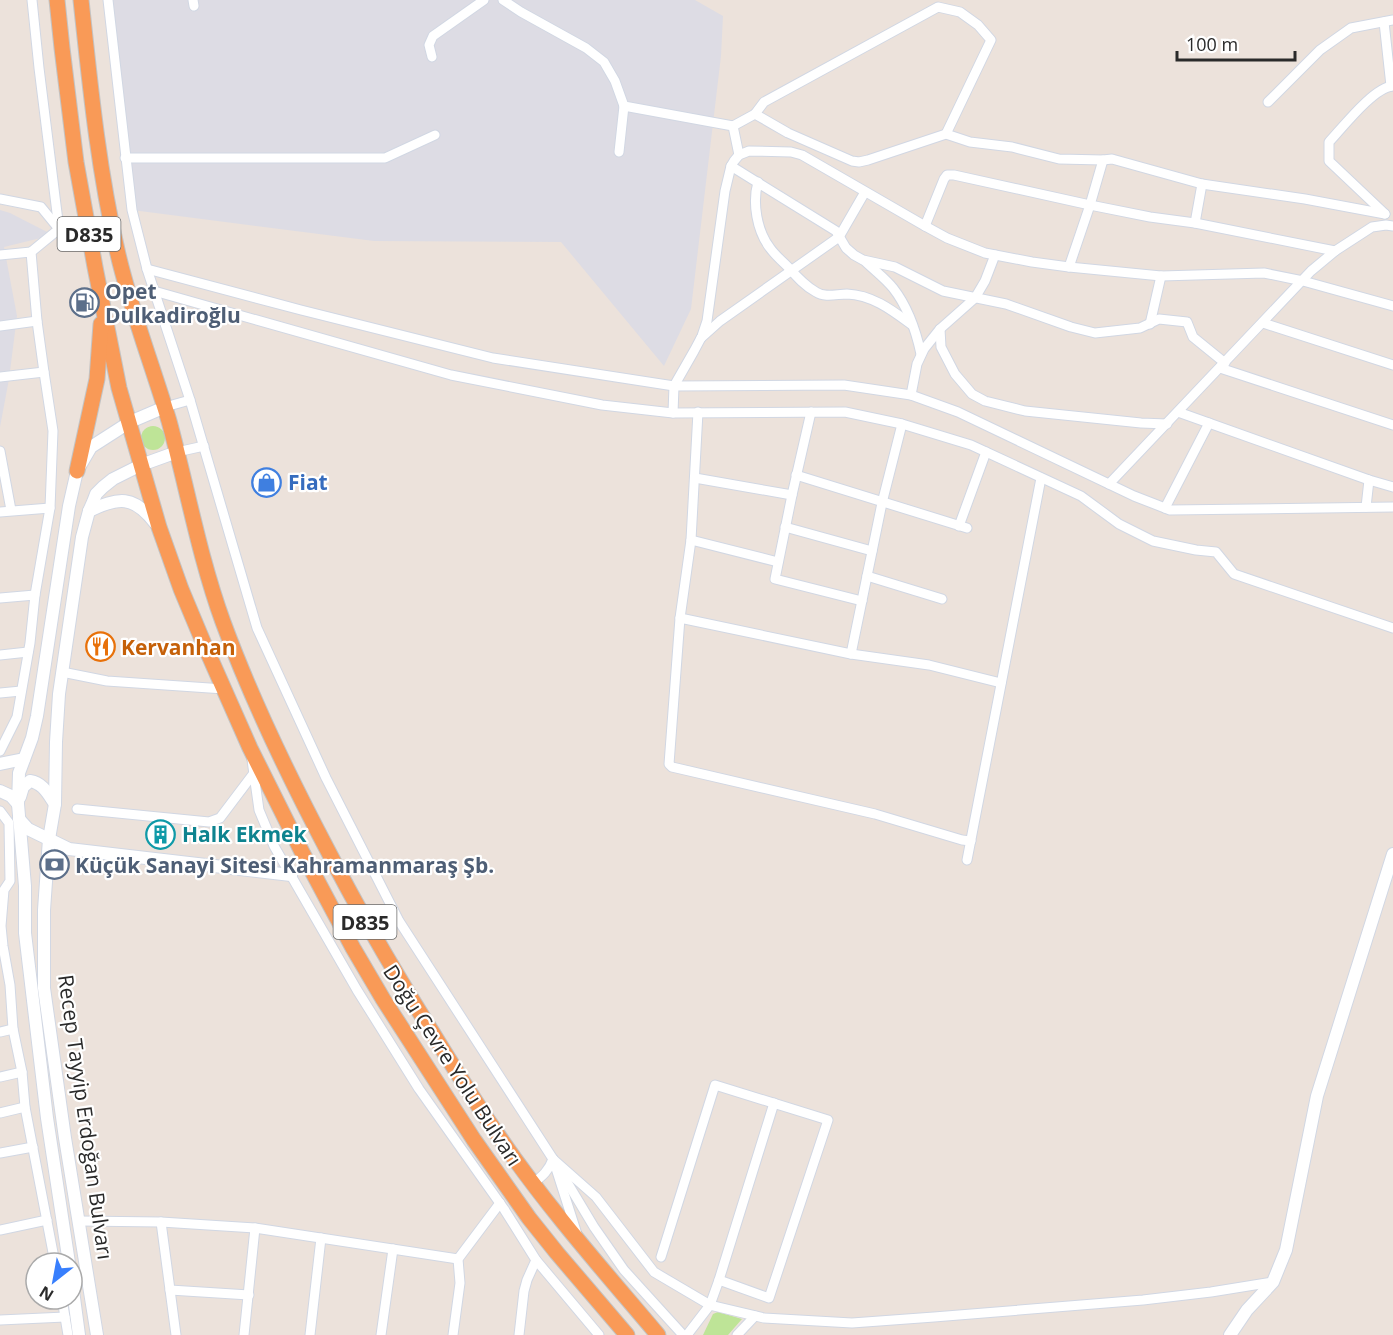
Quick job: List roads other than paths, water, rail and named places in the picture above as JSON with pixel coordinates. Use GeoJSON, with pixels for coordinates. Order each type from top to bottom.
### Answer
{"type":"FeatureCollection","features":[{"type":"Feature","properties":{"kind":"highway","name":"D835"},"geometry":{"type":"LineString","coordinates":[[57,0],[76,162],[90,242],[119,388],[141,465]]}},
{"type":"Feature","properties":{"kind":"highway","name":"D835"},"geometry":{"type":"LineString","coordinates":[[81,0],[99,152],[116,246],[177,452]]}},
{"type":"Feature","properties":{"kind":"highway"},"geometry":{"type":"LineString","coordinates":[[77,471],[97,379],[102,303]]}},
{"type":"Feature","properties":{"kind":"highway","name":"Doğu Çevre Yolu Bulvarı"},"geometry":{"type":"LineString","coordinates":[[177,452],[217,604],[236,655],[280,757],[367,925],[501,1141],[581,1245],[658,1335]]}},
{"type":"Feature","properties":{"kind":"highway","name":"Doğu Çevre Yolu Bulvarı"},"geometry":{"type":"LineString","coordinates":[[141,465],[159,527],[224,689],[250,748],[353,948],[383,999],[474,1140],[557,1253],[627,1335]]}},
{"type":"Feature","properties":{"kind":"main road","name":"Recep Tayyip Erdoğan Bulvarı"},"geometry":{"type":"LineString","coordinates":[[67,1251],[47,1118],[29,973],[18,804],[19,773],[32,738],[37,716],[69,506],[77,471],[90,447],[130,422],[165,407]]}},
{"type":"Feature","properties":{"kind":"main road","name":"Recep Tayyip Erdoğan Bulvarı"},"geometry":{"type":"LineString","coordinates":[[97,1335],[65,1138],[44,988],[44,910],[49,839],[55,804],[59,694],[82,537],[96,494],[113,478],[177,452]]}},
{"type":"Feature","properties":{"kind":"main road"},"geometry":{"type":"LineString","coordinates":[[89,511],[110,502],[130,502],[146,511],[159,527]]}},
{"type":"Feature","properties":{"kind":"main road"},"geometry":{"type":"LineString","coordinates":[[0,764],[24,759]]}},
{"type":"Feature","properties":{"kind":"main road"},"geometry":{"type":"LineString","coordinates":[[0,791],[10,796],[18,804],[23,787],[30,781],[40,784],[55,804]]}},
{"type":"Feature","properties":{"kind":"main road"},"geometry":{"type":"LineString","coordinates":[[19,819],[28,829],[69,849],[291,875]]}},
{"type":"Feature","properties":{"kind":"main road"},"geometry":{"type":"LineString","coordinates":[[1230,1335],[1247,1310],[1273,1282],[1286,1250],[1317,1096],[1393,854]]}},
{"type":"Feature","properties":{"kind":"main road","name":"Recep Tayyip Erdoğan Bulvarı"},"geometry":{"type":"LineString","coordinates":[[76,1311],[79,1335]]}},
{"type":"Feature","properties":{"kind":"street"},"geometry":{"type":"LineString","coordinates":[[32,0],[59,229]]}},
{"type":"Feature","properties":{"kind":"street"},"geometry":{"type":"LineString","coordinates":[[108,0],[132,210],[147,269],[204,446]]}},
{"type":"Feature","properties":{"kind":"street"},"geometry":{"type":"LineString","coordinates":[[432,57],[429,45],[433,36],[484,0]]}},
{"type":"Feature","properties":{"kind":"street"},"geometry":{"type":"LineString","coordinates":[[503,0],[586,48],[604,62],[615,81],[624,106],[619,152]]}},
{"type":"Feature","properties":{"kind":"street"},"geometry":{"type":"LineString","coordinates":[[624,106],[733,126],[755,114],[764,102],[938,7],[960,12],[992,40],[946,134]]}},
{"type":"Feature","properties":{"kind":"street"},"geometry":{"type":"LineString","coordinates":[[1268,102],[1320,50],[1351,28],[1389,21],[1392,86],[1386,86],[1371,97],[1329,142],[1329,161],[1385,214]]}},
{"type":"Feature","properties":{"kind":"street"},"geometry":{"type":"LineString","coordinates":[[755,114],[788,133],[852,161],[868,160],[946,134],[970,142],[1012,147],[1059,159],[1112,159],[1202,184],[1305,199],[1385,214]]}},
{"type":"Feature","properties":{"kind":"street"},"geometry":{"type":"LineString","coordinates":[[733,126],[739,154]]}},
{"type":"Feature","properties":{"kind":"street"},"geometry":{"type":"LineString","coordinates":[[125,158],[385,158],[435,135]]}},
{"type":"Feature","properties":{"kind":"street"},"geometry":{"type":"LineString","coordinates":[[673,412],[674,386],[700,339],[706,321],[725,190],[731,166],[739,154],[749,151],[792,152],[802,155],[947,238],[985,253],[1069,267],[1161,276],[1264,273],[1303,281],[1393,306]]}},
{"type":"Feature","properties":{"kind":"street"},"geometry":{"type":"LineString","coordinates":[[1069,267],[1103,160]]}},
{"type":"Feature","properties":{"kind":"street"},"geometry":{"type":"LineString","coordinates":[[731,166],[836,231],[846,248],[863,260],[892,287],[906,310],[921,354]]}},
{"type":"Feature","properties":{"kind":"street"},"geometry":{"type":"LineString","coordinates":[[925,226],[944,179],[947,175],[954,175],[1150,217],[1195,223],[1335,251]]}},
{"type":"Feature","properties":{"kind":"street"},"geometry":{"type":"LineString","coordinates":[[758,182],[755,192],[756,219],[768,246],[797,278],[817,293],[866,297],[889,308],[912,325]]}},
{"type":"Feature","properties":{"kind":"street"},"geometry":{"type":"LineString","coordinates":[[1195,223],[1202,184]]}},
{"type":"Feature","properties":{"kind":"street"},"geometry":{"type":"LineString","coordinates":[[700,339],[720,321],[839,237],[865,192]]}},
{"type":"Feature","properties":{"kind":"street"},"geometry":{"type":"LineString","coordinates":[[0,199],[41,207],[59,229],[90,242]]}},
{"type":"Feature","properties":{"kind":"street"},"geometry":{"type":"LineString","coordinates":[[1376,226],[1393,207]]}},
{"type":"Feature","properties":{"kind":"street"},"geometry":{"type":"LineString","coordinates":[[1109,484],[1311,271],[1335,251],[1372,227],[1393,226]]}},
{"type":"Feature","properties":{"kind":"street"},"geometry":{"type":"LineString","coordinates":[[0,255],[31,252],[59,229]]}},
{"type":"Feature","properties":{"kind":"street"},"geometry":{"type":"LineString","coordinates":[[0,751],[17,717],[50,508],[53,431],[37,321],[31,252]]}},
{"type":"Feature","properties":{"kind":"street"},"geometry":{"type":"LineString","coordinates":[[911,395],[916,364],[921,354],[940,329],[975,298],[995,255]]}},
{"type":"Feature","properties":{"kind":"street"},"geometry":{"type":"LineString","coordinates":[[863,260],[895,267],[943,291],[1006,304],[1095,333],[1140,328],[1159,319],[1187,322],[1193,337],[1222,365],[1393,425]]}},
{"type":"Feature","properties":{"kind":"street"},"geometry":{"type":"LineString","coordinates":[[147,269],[493,358],[674,386],[844,385],[911,395],[958,412],[1109,484],[1170,510],[1393,507]]}},
{"type":"Feature","properties":{"kind":"street"},"geometry":{"type":"LineString","coordinates":[[1150,324],[1161,276]]}},
{"type":"Feature","properties":{"kind":"street"},"geometry":{"type":"LineString","coordinates":[[154,291],[451,375],[602,405],[673,412],[845,412],[902,424],[971,445],[1041,477],[1080,496],[1119,524],[1153,541],[1216,552],[1234,574],[1393,628]]}},
{"type":"Feature","properties":{"kind":"street"},"geometry":{"type":"LineString","coordinates":[[0,326],[37,321]]}},
{"type":"Feature","properties":{"kind":"street"},"geometry":{"type":"LineString","coordinates":[[1263,323],[1393,365]]}},
{"type":"Feature","properties":{"kind":"street"},"geometry":{"type":"LineString","coordinates":[[940,329],[941,347],[955,374],[972,394],[985,401],[1025,411],[1167,424]]}},
{"type":"Feature","properties":{"kind":"street"},"geometry":{"type":"LineString","coordinates":[[0,377],[44,372]]}},
{"type":"Feature","properties":{"kind":"street","name":"Recep Tayyip Erdoğan Bulvarı"},"geometry":{"type":"LineString","coordinates":[[165,407],[190,399]]}},
{"type":"Feature","properties":{"kind":"street"},"geometry":{"type":"LineString","coordinates":[[698,412],[691,540],[680,618],[669,764],[672,767],[875,814],[971,841]]}},
{"type":"Feature","properties":{"kind":"street"},"geometry":{"type":"LineString","coordinates":[[811,412],[775,579],[862,601]]}},
{"type":"Feature","properties":{"kind":"street"},"geometry":{"type":"LineString","coordinates":[[1178,412],[1393,487]]}},
{"type":"Feature","properties":{"kind":"street"},"geometry":{"type":"LineString","coordinates":[[1165,508],[1209,423]]}},
{"type":"Feature","properties":{"kind":"street"},"geometry":{"type":"LineString","coordinates":[[851,654],[882,503],[902,424]]}},
{"type":"Feature","properties":{"kind":"street","name":"Recep Tayyip Erdoğan Bulvarı"},"geometry":{"type":"LineString","coordinates":[[177,452],[204,446]]}},
{"type":"Feature","properties":{"kind":"street","name":"Doğu Çevre Yolu Bulvarı"},"geometry":{"type":"LineString","coordinates":[[204,446],[257,628],[326,778],[399,921],[553,1159],[581,1245]]}},
{"type":"Feature","properties":{"kind":"street"},"geometry":{"type":"LineString","coordinates":[[0,451],[11,510]]}},
{"type":"Feature","properties":{"kind":"street"},"geometry":{"type":"LineString","coordinates":[[796,475],[963,527],[986,452]]}},
{"type":"Feature","properties":{"kind":"street"},"geometry":{"type":"LineString","coordinates":[[967,860],[1041,477]]}},
{"type":"Feature","properties":{"kind":"street"},"geometry":{"type":"LineString","coordinates":[[695,478],[792,495]]}},
{"type":"Feature","properties":{"kind":"street"},"geometry":{"type":"LineString","coordinates":[[1366,507],[1369,480]]}},
{"type":"Feature","properties":{"kind":"street"},"geometry":{"type":"LineString","coordinates":[[0,512],[50,508]]}},
{"type":"Feature","properties":{"kind":"street"},"geometry":{"type":"LineString","coordinates":[[785,527],[872,551]]}},
{"type":"Feature","properties":{"kind":"street"},"geometry":{"type":"LineString","coordinates":[[691,540],[778,562]]}},
{"type":"Feature","properties":{"kind":"street"},"geometry":{"type":"LineString","coordinates":[[867,576],[942,600]]}},
{"type":"Feature","properties":{"kind":"street"},"geometry":{"type":"LineString","coordinates":[[0,598],[35,595]]}},
{"type":"Feature","properties":{"kind":"street"},"geometry":{"type":"LineString","coordinates":[[680,618],[851,654],[928,665],[1001,684]]}},
{"type":"Feature","properties":{"kind":"street"},"geometry":{"type":"LineString","coordinates":[[0,655],[28,652]]}},
{"type":"Feature","properties":{"kind":"street"},"geometry":{"type":"LineString","coordinates":[[62,672],[107,681],[224,689]]}},
{"type":"Feature","properties":{"kind":"street"},"geometry":{"type":"LineString","coordinates":[[0,693],[21,691]]}},
{"type":"Feature","properties":{"kind":"street"},"geometry":{"type":"LineString","coordinates":[[250,748],[259,810],[274,846],[357,990],[413,1079],[500,1203],[536,1260],[590,1330],[600,1335]]}},
{"type":"Feature","properties":{"kind":"street"},"geometry":{"type":"LineString","coordinates":[[77,809],[209,822],[220,818],[254,772]]}},
{"type":"Feature","properties":{"kind":"street"},"geometry":{"type":"LineString","coordinates":[[0,811],[9,823],[5,831],[5,879],[10,881],[4,890],[1,927],[5,986],[53,1251]]}},
{"type":"Feature","properties":{"kind":"street"},"geometry":{"type":"LineString","coordinates":[[0,1032],[13,1029]]}},
{"type":"Feature","properties":{"kind":"street"},"geometry":{"type":"LineString","coordinates":[[0,1077],[22,1072]]}},
{"type":"Feature","properties":{"kind":"street"},"geometry":{"type":"LineString","coordinates":[[661,1257],[715,1084],[828,1120],[769,1298],[719,1280]]}},
{"type":"Feature","properties":{"kind":"street"},"geometry":{"type":"LineString","coordinates":[[553,1159],[594,1227],[624,1270],[685,1335],[710,1305],[774,1103]]}},
{"type":"Feature","properties":{"kind":"street"},"geometry":{"type":"LineString","coordinates":[[0,1113],[25,1107]]}},
{"type":"Feature","properties":{"kind":"street"},"geometry":{"type":"LineString","coordinates":[[0,1153],[33,1148]]}},
{"type":"Feature","properties":{"kind":"street"},"geometry":{"type":"LineString","coordinates":[[533,1183],[549,1169],[553,1159]]}},
{"type":"Feature","properties":{"kind":"street"},"geometry":{"type":"LineString","coordinates":[[553,1159],[596,1197],[654,1272],[710,1305],[764,1318],[852,1323],[1143,1300],[1273,1282]]}},
{"type":"Feature","properties":{"kind":"street"},"geometry":{"type":"LineString","coordinates":[[453,1335],[460,1282],[458,1259],[500,1203]]}},
{"type":"Feature","properties":{"kind":"street"},"geometry":{"type":"LineString","coordinates":[[0,1230],[47,1220]]}},
{"type":"Feature","properties":{"kind":"street"},"geometry":{"type":"LineString","coordinates":[[80,1221],[161,1222],[255,1228],[458,1259]]}},
{"type":"Feature","properties":{"kind":"street"},"geometry":{"type":"LineString","coordinates":[[161,1222],[176,1335]]}},
{"type":"Feature","properties":{"kind":"street"},"geometry":{"type":"LineString","coordinates":[[244,1335],[255,1228]]}},
{"type":"Feature","properties":{"kind":"street"},"geometry":{"type":"LineString","coordinates":[[310,1335],[321,1238]]}},
{"type":"Feature","properties":{"kind":"street"},"geometry":{"type":"LineString","coordinates":[[381,1335],[393,1249]]}},
{"type":"Feature","properties":{"kind":"street"},"geometry":{"type":"LineString","coordinates":[[519,1335],[527,1280],[536,1260]]}},
{"type":"Feature","properties":{"kind":"street"},"geometry":{"type":"LineString","coordinates":[[170,1290],[249,1295]]}},
{"type":"Feature","properties":{"kind":"street"},"geometry":{"type":"LineString","coordinates":[[64,1311],[68,1335]]}},
{"type":"Feature","properties":{"kind":"street"},"geometry":{"type":"LineString","coordinates":[[737,1335],[755,1316]]}},
{"type":"Feature","properties":{"kind":"street"},"geometry":{"type":"LineString","coordinates":[[0,1320],[65,1317]]}},
{"type":"Feature","properties":{"kind":"place","name":"Opet Dulkadiroğlu"},"geometry":{"type":"Point","coordinates":[84,303]}},
{"type":"Feature","properties":{"kind":"place","name":"Fiat"},"geometry":{"type":"Point","coordinates":[267,482]}},
{"type":"Feature","properties":{"kind":"place","name":"Kervanhan"},"geometry":{"type":"Point","coordinates":[100,647]}},
{"type":"Feature","properties":{"kind":"place","name":"Halk Ekmek"},"geometry":{"type":"Point","coordinates":[161,834]}},
{"type":"Feature","properties":{"kind":"place","name":"Küçük Sanayi Sitesi Kahramanmaraş Şb."},"geometry":{"type":"Point","coordinates":[54,865]}}]}
